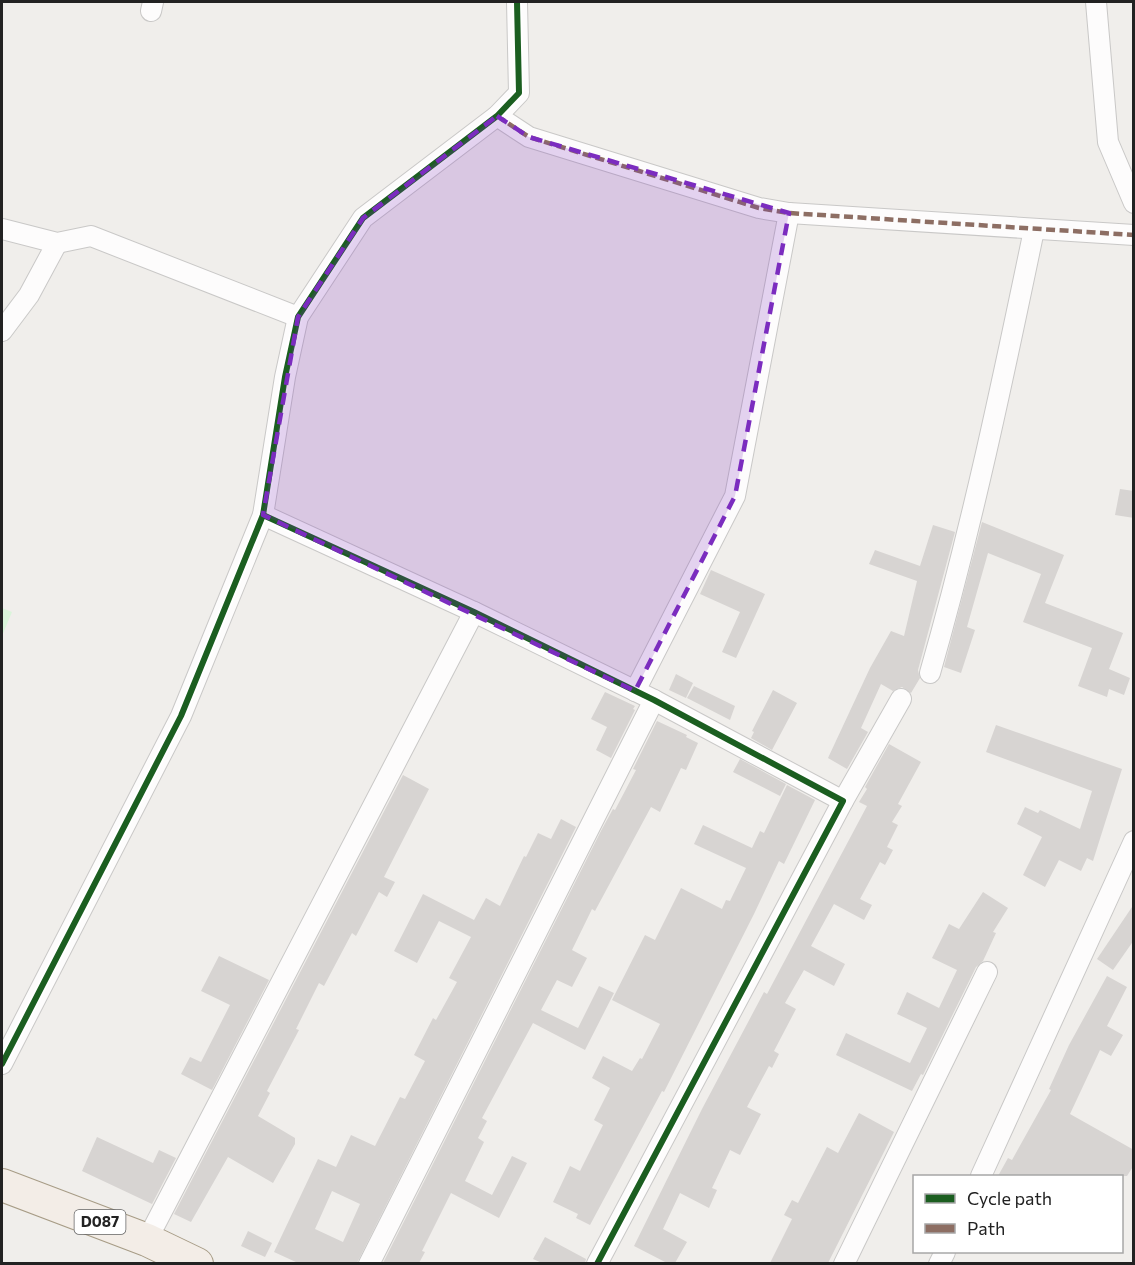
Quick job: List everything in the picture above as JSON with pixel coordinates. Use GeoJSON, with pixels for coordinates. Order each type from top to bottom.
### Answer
{"type":"FeatureCollection","features":[{"type":"Feature","properties":{"kind":"main road","name":"D087"},"geometry":{"type":"LineString","coordinates":[[2,1185],[147,1240],[197,1263]]}},
{"type":"Feature","properties":{"kind":"street"},"geometry":{"type":"LineString","coordinates":[[2,1064],[181,716],[262,515],[285,377],[298,317],[363,218],[497,116],[519,93],[517,2]]}},
{"type":"Feature","properties":{"kind":"street"},"geometry":{"type":"LineString","coordinates":[[1096,2],[1108,142],[1134,203]]}},
{"type":"Feature","properties":{"kind":"street"},"geometry":{"type":"LineString","coordinates":[[497,116],[529,137],[759,208],[789,213],[1034,231],[1134,235]]}},
{"type":"Feature","properties":{"kind":"street"},"geometry":{"type":"LineString","coordinates":[[635,691],[735,496],[789,213]]}},
{"type":"Feature","properties":{"kind":"street"},"geometry":{"type":"LineString","coordinates":[[2,229],[57,243],[91,236],[298,317]]}},
{"type":"Feature","properties":{"kind":"street"},"geometry":{"type":"LineString","coordinates":[[930,673],[954,588],[986,458],[1034,231]]}},
{"type":"Feature","properties":{"kind":"street"},"geometry":{"type":"LineString","coordinates":[[2,331],[29,295],[57,243]]}},
{"type":"Feature","properties":{"kind":"street"},"geometry":{"type":"LineString","coordinates":[[262,515],[474,612],[654,700],[843,801]]}},
{"type":"Feature","properties":{"kind":"street"},"geometry":{"type":"LineString","coordinates":[[147,1240],[474,612]]}},
{"type":"Feature","properties":{"kind":"street"},"geometry":{"type":"LineString","coordinates":[[597,1263],[843,801],[901,699]]}},
{"type":"Feature","properties":{"kind":"street"},"geometry":{"type":"LineString","coordinates":[[369,1263],[654,700]]}},
{"type":"Feature","properties":{"kind":"street"},"geometry":{"type":"LineString","coordinates":[[981,1175],[1134,841]]}},
{"type":"Feature","properties":{"kind":"street"},"geometry":{"type":"LineString","coordinates":[[844,1263],[987,972]]}},
{"type":"Feature","properties":{"kind":"highlighted area"},"geometry":{"type":"Polygon","coordinates":[[[497,116],[529,137],[789,213],[735,496],[635,691],[263,515],[298,317],[363,218],[497,116]]]}},
{"type":"Feature","properties":{"kind":"green space"},"geometry":{"type":"Polygon","coordinates":[[[2,608],[12,612],[2,636],[2,608]]]}},
{"type":"Feature","properties":{"kind":"building"},"geometry":{"type":"Polygon","coordinates":[[[1120,489],[1134,491],[1134,518],[1115,515],[1120,489]]]}},
{"type":"Feature","properties":{"kind":"building"},"geometry":{"type":"Polygon","coordinates":[[[982,522],[1064,555],[1045,603],[1123,633],[1109,669],[1130,678],[1124,695],[1109,689],[1107,697],[1078,686],[1092,648],[1023,622],[1041,574],[988,553],[967,627],[975,630],[961,673],[944,667],[982,522]]]}},
{"type":"Feature","properties":{"kind":"building"},"geometry":{"type":"Polygon","coordinates":[[[933,525],[955,532],[918,670],[920,678],[911,693],[902,687],[893,691],[881,684],[861,728],[868,732],[847,769],[828,758],[870,668],[891,631],[904,636],[917,581],[869,564],[875,550],[920,566],[933,525]]]}},
{"type":"Feature","properties":{"kind":"building"},"geometry":{"type":"Polygon","coordinates":[[[711,570],[765,594],[736,658],[722,652],[740,612],[700,594],[711,570]]]}},
{"type":"Feature","properties":{"kind":"building"},"geometry":{"type":"Polygon","coordinates":[[[676,674],[693,683],[686,698],[669,690],[676,674]]]}},
{"type":"Feature","properties":{"kind":"building"},"geometry":{"type":"Polygon","coordinates":[[[694,686],[735,706],[730,720],[687,698],[694,686]]]}},
{"type":"Feature","properties":{"kind":"building"},"geometry":{"type":"Polygon","coordinates":[[[773,690],[797,703],[772,750],[751,738],[754,732],[752,731],[773,690]]]}},
{"type":"Feature","properties":{"kind":"building"},"geometry":{"type":"Polygon","coordinates":[[[605,692],[635,706],[611,758],[596,750],[607,727],[591,719],[605,692]]]}},
{"type":"Feature","properties":{"kind":"building"},"geometry":{"type":"Polygon","coordinates":[[[657,721],[687,735],[686,737],[698,743],[686,770],[681,768],[660,812],[651,807],[595,911],[592,909],[572,950],[587,958],[572,987],[557,980],[541,1010],[578,1028],[599,986],[614,993],[585,1050],[533,1023],[482,1118],[487,1121],[478,1138],[484,1142],[465,1181],[492,1195],[512,1156],[527,1163],[499,1218],[451,1193],[422,1251],[425,1252],[419,1263],[383,1263],[602,829],[636,770],[633,769],[657,721]]]}},
{"type":"Feature","properties":{"kind":"building"},"geometry":{"type":"Polygon","coordinates":[[[996,725],[1122,769],[1093,861],[1087,858],[1081,871],[1059,860],[1045,887],[1023,875],[1042,837],[1017,824],[1025,807],[1038,813],[1040,810],[1080,829],[1092,791],[986,752],[996,725]]]}},
{"type":"Feature","properties":{"kind":"building"},"geometry":{"type":"Polygon","coordinates":[[[889,744],[921,762],[898,804],[902,806],[892,822],[898,825],[887,847],[893,850],[885,865],[880,862],[860,899],[872,905],[864,920],[834,904],[811,946],[845,964],[834,986],[804,970],[785,1003],[796,1009],[774,1051],[779,1054],[772,1068],[769,1066],[747,1107],[761,1114],[740,1155],[730,1150],[712,1188],[717,1190],[709,1208],[680,1193],[663,1229],[687,1242],[675,1263],[667,1263],[634,1246],[702,1109],[764,992],[767,994],[867,806],[859,802],[889,744]]]}},
{"type":"Feature","properties":{"kind":"building"},"geometry":{"type":"Polygon","coordinates":[[[740,759],[786,784],[780,796],[733,772],[740,759]]]}},
{"type":"Feature","properties":{"kind":"building"},"geometry":{"type":"Polygon","coordinates":[[[403,775],[429,789],[384,877],[395,882],[387,897],[379,892],[356,936],[352,933],[324,986],[319,983],[296,1029],[299,1030],[267,1091],[270,1093],[258,1116],[295,1138],[295,1144],[273,1183],[228,1157],[191,1222],[174,1214],[403,775]]]}},
{"type":"Feature","properties":{"kind":"building"},"geometry":{"type":"Polygon","coordinates":[[[787,785],[815,800],[784,864],[779,861],[664,1092],[662,1091],[590,1225],[576,1218],[578,1214],[553,1202],[570,1166],[580,1171],[603,1125],[594,1120],[610,1088],[592,1078],[603,1056],[632,1071],[640,1058],[642,1059],[660,1024],[612,1000],[645,935],[655,940],[681,888],[722,909],[726,900],[730,901],[746,868],[694,844],[703,825],[752,848],[760,831],[764,833],[787,785]]]}},
{"type":"Feature","properties":{"kind":"building"},"geometry":{"type":"Polygon","coordinates":[[[561,819],[576,827],[357,1263],[298,1263],[274,1252],[318,1159],[336,1167],[351,1135],[375,1146],[400,1097],[405,1099],[425,1061],[414,1055],[433,1018],[436,1020],[457,982],[449,978],[471,937],[439,921],[417,963],[394,951],[423,894],[474,920],[486,898],[500,906],[538,833],[551,839],[561,819]],[[332,1191],[315,1229],[343,1242],[360,1204],[332,1191]]]}},
{"type":"Feature","properties":{"kind":"building"},"geometry":{"type":"Polygon","coordinates":[[[983,892],[1008,908],[993,932],[996,933],[983,961],[976,967],[923,1075],[921,1074],[912,1091],[836,1055],[846,1033],[910,1063],[927,1028],[897,1014],[907,992],[939,1008],[957,970],[932,958],[949,924],[959,929],[983,892]]]}},
{"type":"Feature","properties":{"kind":"building"},"geometry":{"type":"Polygon","coordinates":[[[1134,904],[1134,940],[1113,970],[1097,959],[1134,904]]]}},
{"type":"Feature","properties":{"kind":"building"},"geometry":{"type":"Polygon","coordinates":[[[219,956],[269,980],[212,1090],[181,1074],[190,1057],[201,1062],[230,1005],[201,991],[219,956]]]}},
{"type":"Feature","properties":{"kind":"building"},"geometry":{"type":"Polygon","coordinates":[[[1107,976],[1127,987],[1107,1026],[1123,1035],[1111,1056],[1100,1050],[1070,1114],[1134,1150],[1134,1165],[1127,1176],[999,1175],[1008,1158],[1012,1160],[1051,1090],[1049,1089],[1069,1045],[1107,976]]]}},
{"type":"Feature","properties":{"kind":"building"},"geometry":{"type":"Polygon","coordinates":[[[859,1113],[894,1132],[828,1263],[770,1263],[792,1219],[784,1215],[792,1200],[798,1203],[827,1147],[838,1153],[859,1113]]]}},
{"type":"Feature","properties":{"kind":"building"},"geometry":{"type":"Polygon","coordinates":[[[97,1137],[153,1163],[159,1150],[176,1158],[152,1204],[82,1171],[97,1137]]]}},
{"type":"Feature","properties":{"kind":"building"},"geometry":{"type":"Polygon","coordinates":[[[248,1231],[272,1243],[265,1257],[241,1246],[248,1231]]]}},
{"type":"Feature","properties":{"kind":"building"},"geometry":{"type":"Polygon","coordinates":[[[545,1237],[586,1259],[585,1263],[542,1263],[533,1259],[545,1237]]]}},
{"type":"Feature","properties":{"kind":"marked path"},"geometry":{"type":"LineString","coordinates":[[497,116],[529,137],[759,208],[789,213],[1134,235]]}},
{"type":"Feature","properties":{"kind":"cycle path"},"geometry":{"type":"LineString","coordinates":[[2,1064],[181,716],[263,515],[285,377],[298,317],[363,218],[497,116],[519,93],[517,2]]}},
{"type":"Feature","properties":{"kind":"cycle path"},"geometry":{"type":"LineString","coordinates":[[263,515],[474,612],[654,700],[843,801],[597,1264]]}}]}
